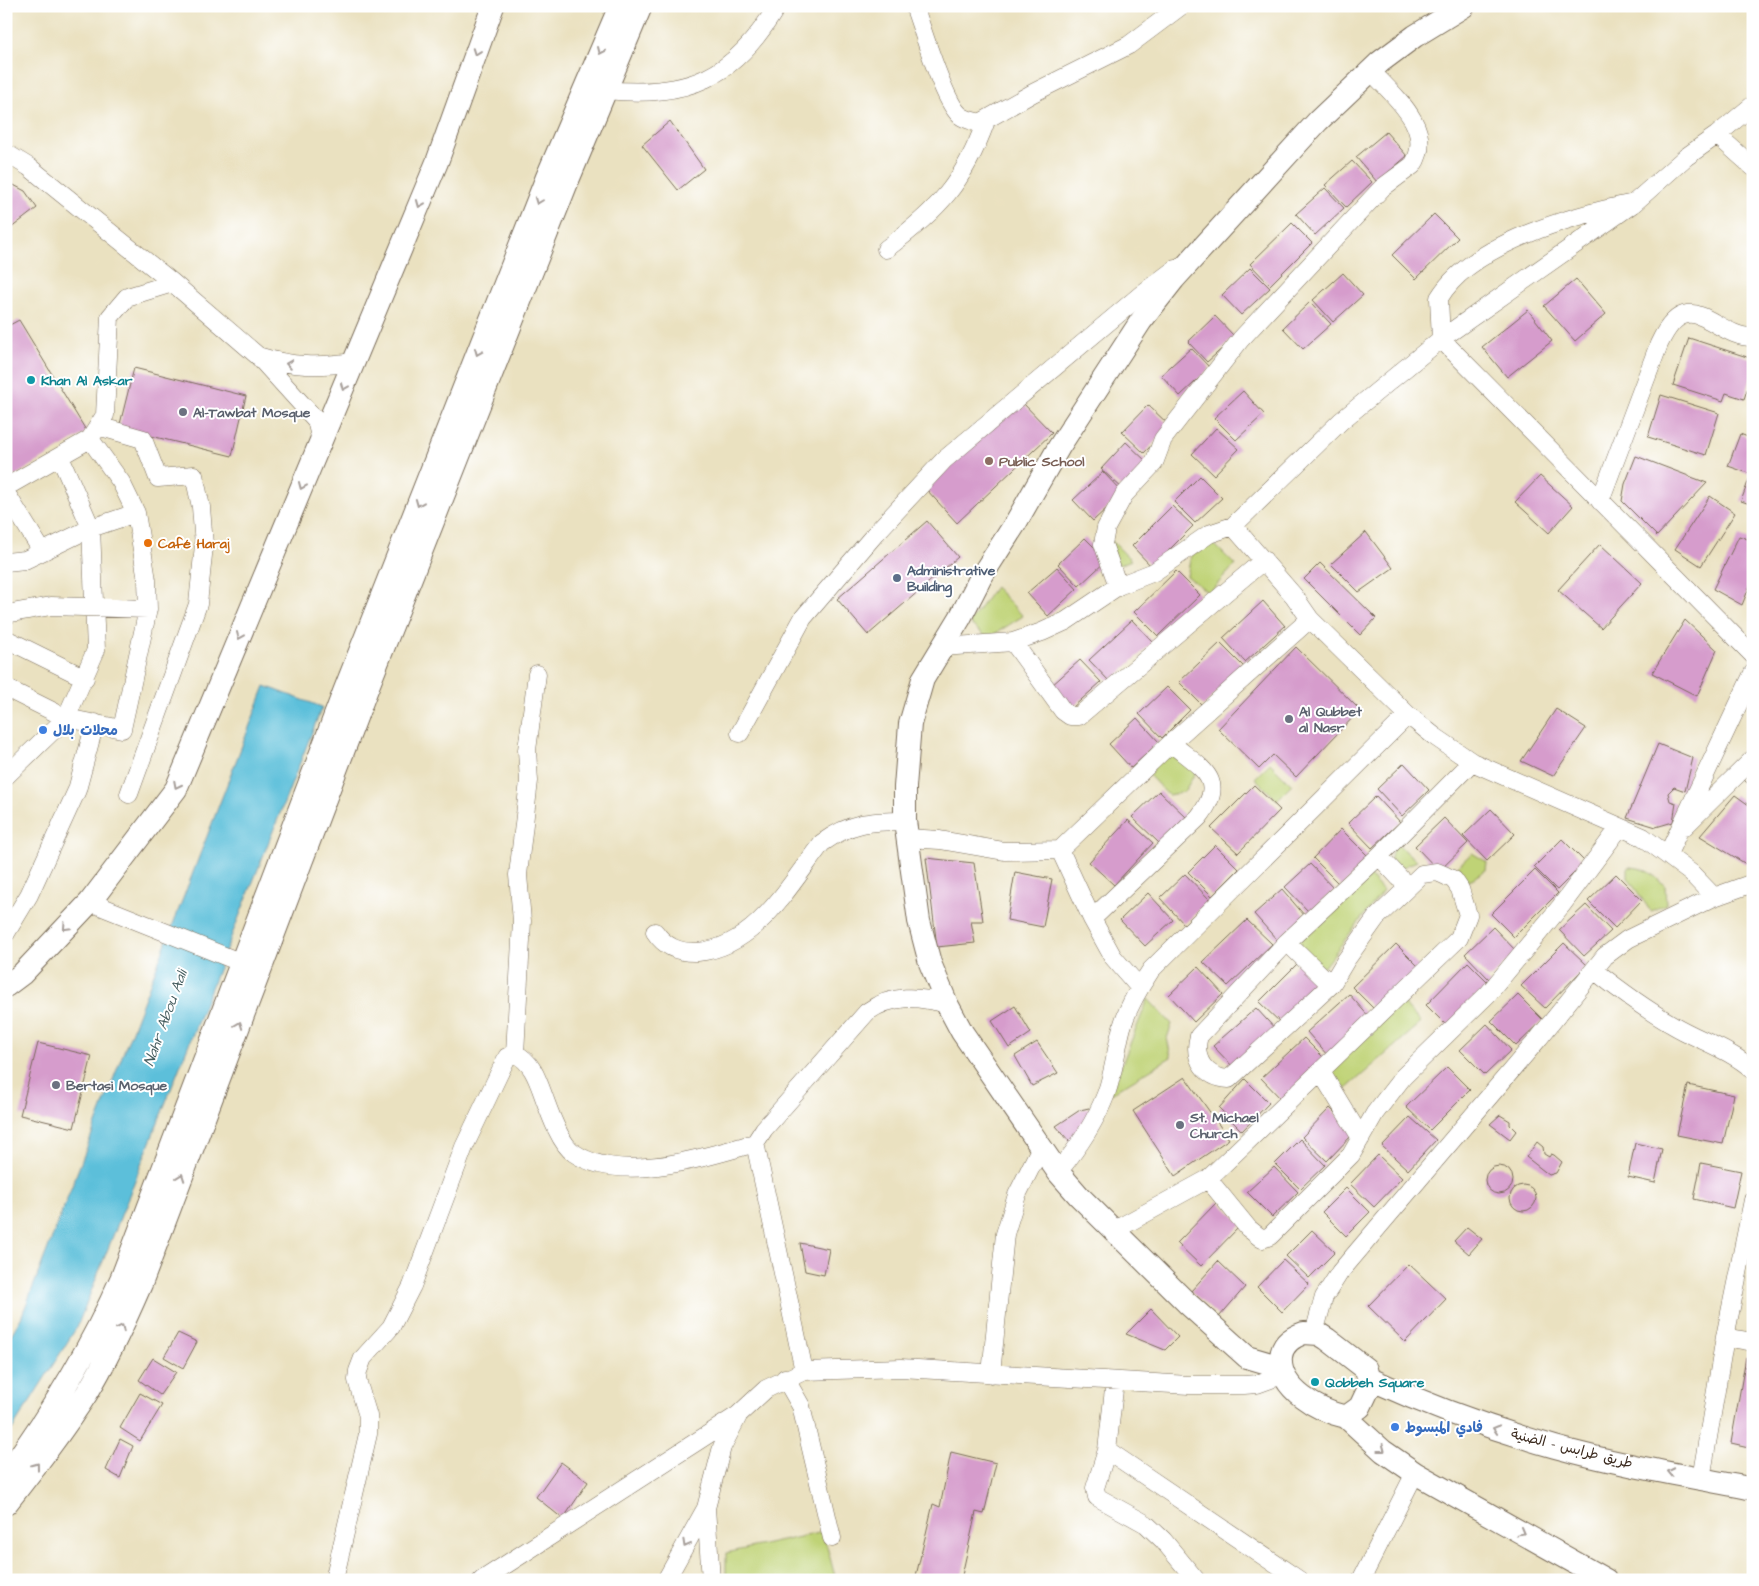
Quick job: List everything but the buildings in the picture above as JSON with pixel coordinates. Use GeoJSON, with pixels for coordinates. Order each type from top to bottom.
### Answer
{"type":"FeatureCollection","features":[{"type":"Feature","properties":{"kind":"main road"},"geometry":{"type":"LineString","coordinates":[[6,986],[22,974],[90,902],[176,789],[437,162],[493,6]]}},
{"type":"Feature","properties":{"kind":"main road"},"geometry":{"type":"LineString","coordinates":[[6,1475],[70,1382],[108,1309],[243,963],[355,664],[547,177],[620,6]]}},
{"type":"Feature","properties":{"kind":"main road"},"geometry":{"type":"LineString","coordinates":[[6,1504],[67,1423],[92,1384],[141,1284],[243,963],[363,699],[605,90],[642,6]]}},
{"type":"Feature","properties":{"kind":"main road"},"geometry":{"type":"LineString","coordinates":[[1464,6],[1415,36],[1370,70],[1318,121],[1174,279],[1136,329],[1059,447],[923,679],[910,724],[904,787],[906,830],[919,921],[930,963],[947,1004],[962,1032],[1058,1172],[1187,1304],[1247,1357],[1281,1371],[1307,1400],[1322,1409],[1346,1416],[1376,1445],[1415,1473],[1606,1580]]}},
{"type":"Feature","properties":{"kind":"main road"},"geometry":{"type":"LineString","coordinates":[[1281,1371],[1281,1353],[1290,1340],[1304,1333],[1314,1334],[1327,1339],[1353,1357],[1366,1369],[1370,1379],[1370,1386],[1360,1407],[1346,1416]]}},
{"type":"Feature","properties":{"kind":"main road","name":"طريق طرابس - الضنية"},"geometry":{"type":"LineString","coordinates":[[1370,1379],[1406,1395],[1483,1424],[1556,1447],[1753,1489]]}},
{"type":"Feature","properties":{"kind":"street"},"geometry":{"type":"LineString","coordinates":[[605,90],[655,92],[682,88],[712,78],[740,56],[761,34],[777,6]]}},
{"type":"Feature","properties":{"kind":"street"},"geometry":{"type":"LineString","coordinates":[[914,6],[946,93],[960,116],[980,123],[1033,93],[1129,45],[1181,6]]}},
{"type":"Feature","properties":{"kind":"street"},"geometry":{"type":"LineString","coordinates":[[1118,586],[1103,544],[1106,528],[1124,496],[1154,463],[1163,439],[1241,339],[1382,188],[1413,165],[1416,160],[1420,147],[1418,128],[1397,100],[1370,70]]}},
{"type":"Feature","properties":{"kind":"street"},"geometry":{"type":"LineString","coordinates":[[942,647],[1013,642],[1042,632],[1066,621],[1118,586],[1154,572],[1209,534],[1233,526],[1341,421],[1441,339],[1634,203],[1686,157],[1717,135],[1753,105]]}},
{"type":"Feature","properties":{"kind":"street"},"geometry":{"type":"LineString","coordinates":[[886,249],[929,215],[949,192],[967,165],[986,121]]}},
{"type":"Feature","properties":{"kind":"street"},"geometry":{"type":"LineString","coordinates":[[1717,135],[1753,167]]}},
{"type":"Feature","properties":{"kind":"street"},"geometry":{"type":"LineString","coordinates":[[6,153],[29,166],[173,283],[258,356],[316,420],[321,441]]}},
{"type":"Feature","properties":{"kind":"street"},"geometry":{"type":"LineString","coordinates":[[1634,203],[1606,208],[1551,226],[1501,245],[1480,257],[1457,274],[1438,298],[1441,339],[1753,655]]}},
{"type":"Feature","properties":{"kind":"street"},"geometry":{"type":"LineString","coordinates":[[740,733],[803,618],[876,533],[944,460],[1143,293],[1202,249]]}},
{"type":"Feature","properties":{"kind":"street"},"geometry":{"type":"LineString","coordinates":[[6,487],[60,457],[94,433],[106,415],[110,317],[127,297],[173,283]]}},
{"type":"Feature","properties":{"kind":"street"},"geometry":{"type":"LineString","coordinates":[[1600,501],[1659,344],[1671,322],[1688,315],[1698,315],[1738,334],[1753,336]]}},
{"type":"Feature","properties":{"kind":"street"},"geometry":{"type":"LineString","coordinates":[[258,356],[285,364],[304,366],[355,362]]}},
{"type":"Feature","properties":{"kind":"street"},"geometry":{"type":"LineString","coordinates":[[6,688],[66,718],[122,728],[148,609],[148,580],[136,513],[94,433]]}},
{"type":"Feature","properties":{"kind":"street"},"geometry":{"type":"LineString","coordinates":[[94,433],[143,438],[158,478],[194,475],[204,545],[198,604],[128,794]]}},
{"type":"Feature","properties":{"kind":"street"},"geometry":{"type":"LineString","coordinates":[[9,768],[66,718],[96,650],[91,528],[60,457]]}},
{"type":"Feature","properties":{"kind":"street"},"geometry":{"type":"LineString","coordinates":[[6,493],[42,551]]}},
{"type":"Feature","properties":{"kind":"street"},"geometry":{"type":"LineString","coordinates":[[6,562],[24,560],[91,528],[136,513]]}},
{"type":"Feature","properties":{"kind":"street"},"geometry":{"type":"LineString","coordinates":[[1233,526],[1264,560],[1310,618],[1408,716],[1472,762],[1643,837],[1691,873],[1714,897]]}},
{"type":"Feature","properties":{"kind":"street"},"geometry":{"type":"LineString","coordinates":[[1013,642],[1063,711],[1070,716],[1079,716],[1264,560]]}},
{"type":"Feature","properties":{"kind":"street"},"geometry":{"type":"LineString","coordinates":[[6,614],[51,606],[148,609]]}},
{"type":"Feature","properties":{"kind":"street"},"geometry":{"type":"LineString","coordinates":[[655,932],[662,942],[688,952],[716,949],[727,945],[755,926],[822,843],[859,823],[906,830],[940,840],[1004,851],[1060,850],[1171,743],[1310,618]]}},
{"type":"Feature","properties":{"kind":"street"},"geometry":{"type":"LineString","coordinates":[[6,639],[85,678]]}},
{"type":"Feature","properties":{"kind":"street"},"geometry":{"type":"LineString","coordinates":[[1668,854],[1753,673]]}},
{"type":"Feature","properties":{"kind":"street"},"geometry":{"type":"LineString","coordinates":[[516,1054],[522,921],[518,875],[529,781],[527,750],[537,674]]}},
{"type":"Feature","properties":{"kind":"street"},"geometry":{"type":"LineString","coordinates":[[1058,1172],[1082,1142],[1097,1116],[1112,1073],[1122,1029],[1140,987],[1165,954],[1408,716]]}},
{"type":"Feature","properties":{"kind":"street"},"geometry":{"type":"LineString","coordinates":[[6,933],[29,895],[77,790],[95,723]]}},
{"type":"Feature","properties":{"kind":"street"},"geometry":{"type":"LineString","coordinates":[[1092,919],[1198,817],[1212,798],[1212,782],[1206,773],[1171,743]]}},
{"type":"Feature","properties":{"kind":"street"},"geometry":{"type":"LineString","coordinates":[[1676,834],[1753,759]]}},
{"type":"Feature","properties":{"kind":"street"},"geometry":{"type":"LineString","coordinates":[[1114,1231],[1208,1179],[1459,938],[1468,915],[1460,889],[1454,880],[1437,872],[1422,874],[1376,918],[1346,960],[1331,986],[1229,1080],[1220,1079],[1205,1070],[1199,1062],[1197,1053],[1199,1036],[1287,942],[1379,856],[1472,762]]}},
{"type":"Feature","properties":{"kind":"street"},"geometry":{"type":"LineString","coordinates":[[1208,1179],[1248,1228],[1262,1239],[1270,1236],[1351,1155],[1375,1113],[1403,1077],[1488,994],[1562,906],[1620,827]]}},
{"type":"Feature","properties":{"kind":"street"},"geometry":{"type":"LineString","coordinates":[[1060,850],[1092,919],[1113,957],[1140,987]]}},
{"type":"Feature","properties":{"kind":"street"},"geometry":{"type":"LineString","coordinates":[[1379,856],[1408,887]]}},
{"type":"Feature","properties":{"kind":"street"},"geometry":{"type":"LineString","coordinates":[[1314,1334],[1324,1297],[1340,1272],[1614,947],[1714,897],[1753,882]]}},
{"type":"Feature","properties":{"kind":"street"},"geometry":{"type":"LineString","coordinates":[[90,902],[243,963]]}},
{"type":"Feature","properties":{"kind":"street"},"geometry":{"type":"LineString","coordinates":[[1287,942],[1331,986]]}},
{"type":"Feature","properties":{"kind":"street"},"geometry":{"type":"LineString","coordinates":[[1594,970],[1630,999],[1736,1058],[1753,1070]]}},
{"type":"Feature","properties":{"kind":"street"},"geometry":{"type":"LineString","coordinates":[[334,1580],[368,1434],[368,1416],[357,1380],[358,1371],[363,1358],[390,1326],[412,1286],[464,1147],[507,1057],[516,1054],[522,1056],[533,1070],[550,1114],[572,1153],[595,1163],[628,1168],[660,1165],[710,1156],[755,1143],[764,1129],[873,1008],[880,1003],[897,998],[914,997],[947,1004]]}},
{"type":"Feature","properties":{"kind":"street"},"geometry":{"type":"LineString","coordinates":[[1321,1072],[1361,1138]]}},
{"type":"Feature","properties":{"kind":"street"},"geometry":{"type":"LineString","coordinates":[[755,1143],[804,1371]]}},
{"type":"Feature","properties":{"kind":"street"},"geometry":{"type":"LineString","coordinates":[[992,1374],[1006,1234],[1017,1195],[1041,1147]]}},
{"type":"Feature","properties":{"kind":"street"},"geometry":{"type":"LineString","coordinates":[[1701,1479],[1725,1337],[1753,1200]]}},
{"type":"Feature","properties":{"kind":"street"},"geometry":{"type":"LineString","coordinates":[[1725,1337],[1753,1342]]}},
{"type":"Feature","properties":{"kind":"street"},"geometry":{"type":"LineString","coordinates":[[482,1580],[738,1415],[766,1389],[804,1371],[901,1368],[1114,1381],[1244,1385],[1257,1384],[1281,1371]]}},
{"type":"Feature","properties":{"kind":"street"},"geometry":{"type":"LineString","coordinates":[[786,1378],[801,1406],[832,1538]]}},
{"type":"Feature","properties":{"kind":"street"},"geometry":{"type":"LineString","coordinates":[[1114,1381],[1107,1450],[1095,1488],[1097,1497],[1146,1524],[1163,1540],[1196,1580]]}},
{"type":"Feature","properties":{"kind":"street"},"geometry":{"type":"LineString","coordinates":[[666,1580],[706,1508],[722,1447],[738,1415]]}},
{"type":"Feature","properties":{"kind":"street"},"geometry":{"type":"LineString","coordinates":[[1107,1450],[1299,1580]]}},
{"type":"Feature","properties":{"kind":"street"},"geometry":{"type":"LineString","coordinates":[[1361,1580],[1415,1473]]}},
{"type":"Feature","properties":{"kind":"street"},"geometry":{"type":"LineString","coordinates":[[706,1508],[711,1580]]}},
{"type":"Feature","properties":{"kind":"green space"},"geometry":{"type":"Polygon","coordinates":[[[1111,540],[1131,560],[1117,566],[1111,540]]]}},
{"type":"Feature","properties":{"kind":"green space"},"geometry":{"type":"Polygon","coordinates":[[[1214,544],[1235,565],[1209,593],[1187,576],[1191,555],[1214,544]]]}},
{"type":"Feature","properties":{"kind":"green space"},"geometry":{"type":"Polygon","coordinates":[[[995,587],[1023,616],[988,638],[969,623],[995,587]]]}},
{"type":"Feature","properties":{"kind":"green space"},"geometry":{"type":"Polygon","coordinates":[[[1171,747],[1196,772],[1184,792],[1168,795],[1145,771],[1171,747]]]}},
{"type":"Feature","properties":{"kind":"green space"},"geometry":{"type":"Polygon","coordinates":[[[1270,763],[1292,785],[1277,800],[1255,778],[1270,763]]]}},
{"type":"Feature","properties":{"kind":"green space"},"geometry":{"type":"Polygon","coordinates":[[[1394,841],[1417,861],[1403,867],[1390,862],[1394,841]]]}},
{"type":"Feature","properties":{"kind":"green space"},"geometry":{"type":"Polygon","coordinates":[[[1472,853],[1487,862],[1486,870],[1467,882],[1455,869],[1472,853]]]}},
{"type":"Feature","properties":{"kind":"green space"},"geometry":{"type":"Polygon","coordinates":[[[1628,867],[1644,870],[1661,882],[1665,886],[1666,904],[1652,911],[1649,909],[1628,878],[1628,867]]]}},
{"type":"Feature","properties":{"kind":"green space"},"geometry":{"type":"Polygon","coordinates":[[[1366,872],[1383,891],[1323,968],[1294,939],[1366,872]]]}},
{"type":"Feature","properties":{"kind":"green space"},"geometry":{"type":"Polygon","coordinates":[[[1148,999],[1172,1024],[1167,1038],[1171,1057],[1110,1094],[1148,999]]]}},
{"type":"Feature","properties":{"kind":"green space"},"geometry":{"type":"Polygon","coordinates":[[[1402,1002],[1421,1023],[1346,1089],[1329,1072],[1402,1002]]]}},
{"type":"Feature","properties":{"kind":"green space"},"geometry":{"type":"Polygon","coordinates":[[[823,1532],[836,1580],[726,1580],[726,1553],[823,1532]]]}},
{"type":"Feature","properties":{"kind":"water","name":"Nahr Abou Aali"},"geometry":{"type":"Polygon","coordinates":[[[265,686],[322,707],[77,1327],[6,1439],[6,1343],[21,1318],[265,686]]]}},
{"type":"Feature","properties":{"kind":"place","name":"Khan Al Askar"},"geometry":{"type":"Point","coordinates":[31,380]}},
{"type":"Feature","properties":{"kind":"place","name":"Al-Tawbat Mosque"},"geometry":{"type":"Point","coordinates":[183,412]}},
{"type":"Feature","properties":{"kind":"place","name":"Public School"},"geometry":{"type":"Point","coordinates":[989,461]}},
{"type":"Feature","properties":{"kind":"place","name":"Café Haraj"},"geometry":{"type":"Point","coordinates":[148,543]}},
{"type":"Feature","properties":{"kind":"place","name":"Administrative Building"},"geometry":{"type":"Point","coordinates":[897,578]}},
{"type":"Feature","properties":{"kind":"place","name":"Al Qubbet al Nasr"},"geometry":{"type":"Point","coordinates":[1289,719]}},
{"type":"Feature","properties":{"kind":"place","name":"محلات بلال"},"geometry":{"type":"Point","coordinates":[43,730]}},
{"type":"Feature","properties":{"kind":"place","name":"Bertasi Mosque"},"geometry":{"type":"Point","coordinates":[56,1085]}},
{"type":"Feature","properties":{"kind":"place","name":"St. Michael Church"},"geometry":{"type":"Point","coordinates":[1180,1125]}},
{"type":"Feature","properties":{"kind":"place","name":"Qobbeh Square"},"geometry":{"type":"Point","coordinates":[1315,1382]}},
{"type":"Feature","properties":{"kind":"place","name":"فادي المبسوط"},"geometry":{"type":"Point","coordinates":[1395,1427]}}]}
